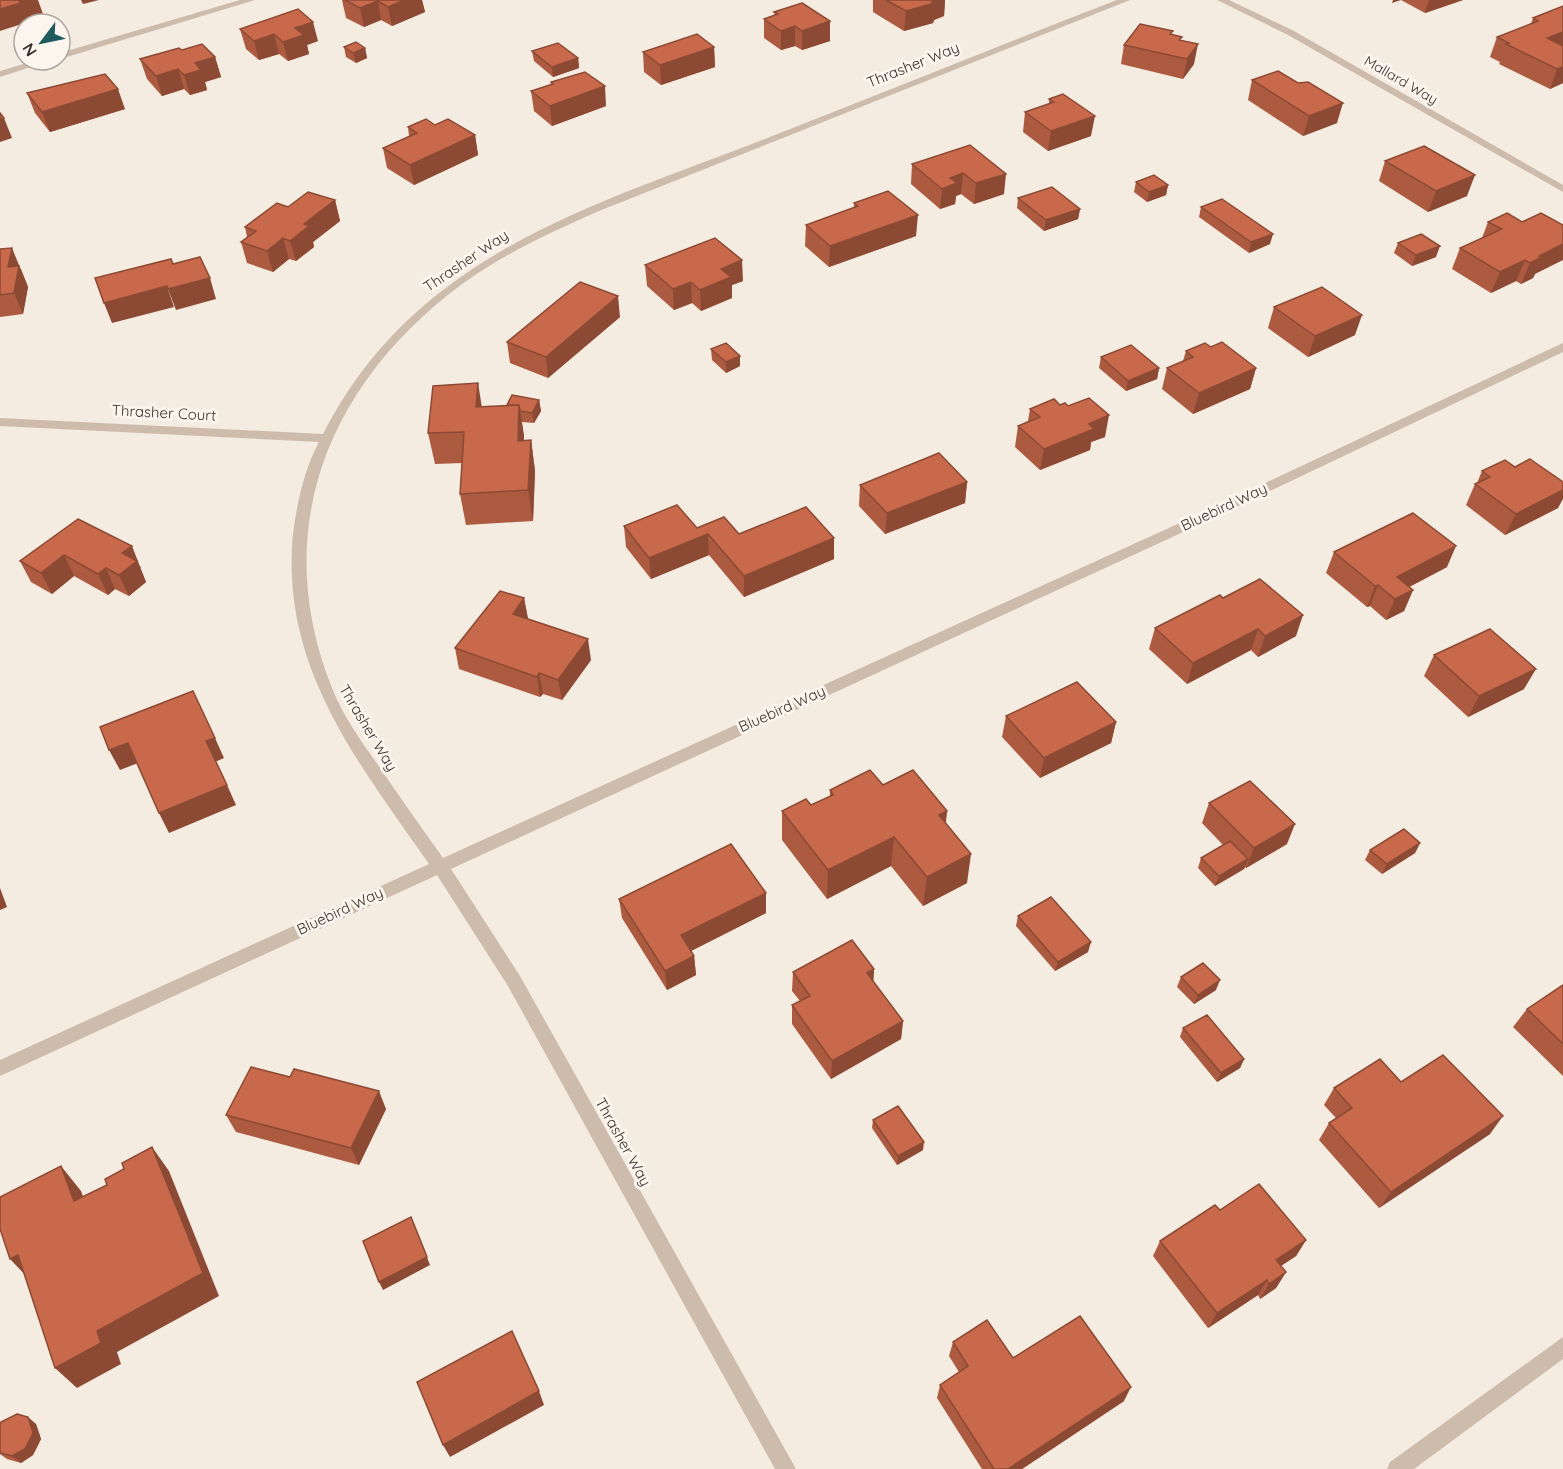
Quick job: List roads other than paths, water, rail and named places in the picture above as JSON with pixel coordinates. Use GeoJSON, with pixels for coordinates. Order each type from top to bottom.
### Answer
{"type":"FeatureCollection","features":[{"type":"Feature","properties":{"kind":"street"},"geometry":{"type":"LineString","coordinates":[[72,52],[250,0]]}},
{"type":"Feature","properties":{"kind":"street","name":"Thrasher Way"},"geometry":{"type":"LineString","coordinates":[[786,1469],[510,974],[351,737],[326,694],[306,638],[297,573],[299,531],[309,481],[326,438],[359,381],[398,335],[427,306],[459,281],[503,253],[541,232],[1125,0]]}},
{"type":"Feature","properties":{"kind":"street","name":"Mallard Way"},"geometry":{"type":"LineString","coordinates":[[1222,0],[1301,38],[1563,189]]}},
{"type":"Feature","properties":{"kind":"street","name":"Bluebird Way"},"geometry":{"type":"LineString","coordinates":[[0,1068],[1187,525],[1563,347]]}},
{"type":"Feature","properties":{"kind":"street","name":"Thrasher Court"},"geometry":{"type":"LineString","coordinates":[[0,422],[326,438]]}},
{"type":"Feature","properties":{"kind":"street"},"geometry":{"type":"LineString","coordinates":[[1397,1469],[1563,1347]]}}]}
